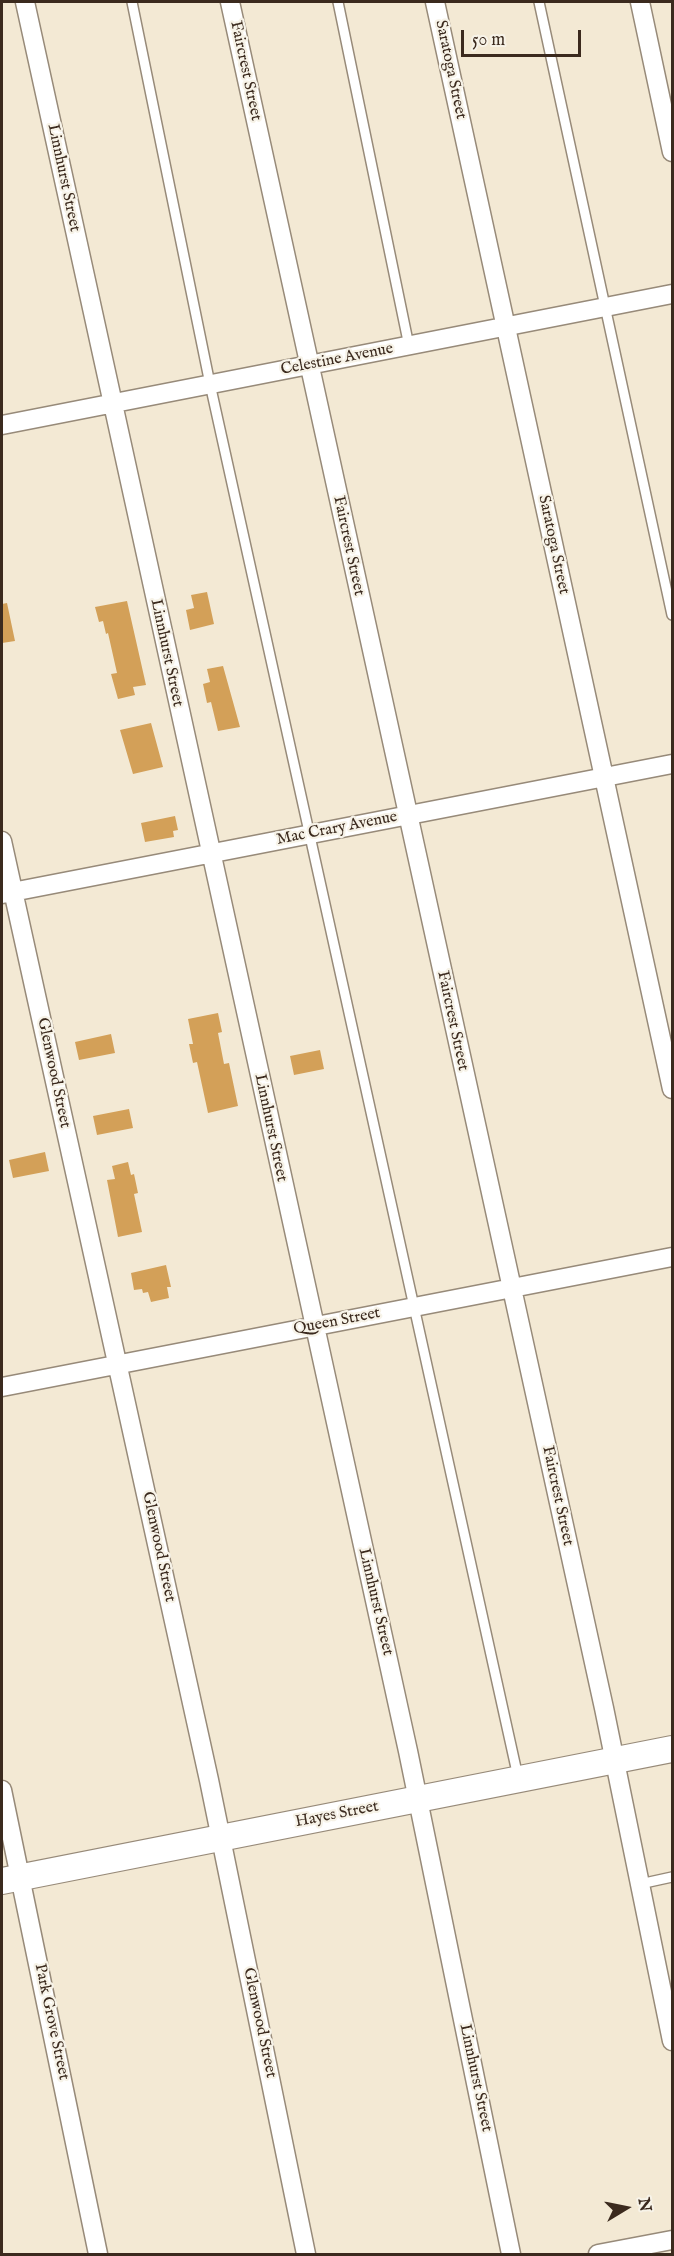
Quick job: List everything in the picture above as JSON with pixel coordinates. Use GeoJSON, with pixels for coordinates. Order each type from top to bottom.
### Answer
{"type":"FeatureCollection","features":[{"type":"Feature","properties":{"kind":"street","name":"Linnhurst Street"},"geometry":{"type":"LineString","coordinates":[[25,2],[418,1799],[511,2254]]}},
{"type":"Feature","properties":{"kind":"street","name":"Faircrest Street"},"geometry":{"type":"LineString","coordinates":[[230,2],[615,1761],[672,2041]]}},
{"type":"Feature","properties":{"kind":"street","name":"Saratoga Street"},"geometry":{"type":"LineString","coordinates":[[435,2],[672,1089]]}},
{"type":"Feature","properties":{"kind":"street"},"geometry":{"type":"LineString","coordinates":[[640,2],[672,152]]}},
{"type":"Feature","properties":{"kind":"street","name":"Celestine Avenue"},"geometry":{"type":"LineString","coordinates":[[2,425],[672,294]]}},
{"type":"Feature","properties":{"kind":"street","name":"Mac Crary Avenue"},"geometry":{"type":"LineString","coordinates":[[7,893],[672,764]]}},
{"type":"Feature","properties":{"kind":"street","name":"Glenwood Street"},"geometry":{"type":"LineString","coordinates":[[2,842],[7,893],[117,1365],[221,1838],[306,2254]]}},
{"type":"Feature","properties":{"kind":"street","name":"Queen Street"},"geometry":{"type":"LineString","coordinates":[[2,1387],[672,1257]]}},
{"type":"Feature","properties":{"kind":"street","name":"Hayes Street"},"geometry":{"type":"LineString","coordinates":[[11,1880],[672,1749]]}},
{"type":"Feature","properties":{"kind":"street","name":"Park Grove Street"},"geometry":{"type":"LineString","coordinates":[[2,1790],[11,1880],[98,2254]]}},
{"type":"Feature","properties":{"kind":"street"},"geometry":{"type":"LineString","coordinates":[[598,2254],[672,2240]]}},
{"type":"Feature","properties":{"kind":"lane"},"geometry":{"type":"LineString","coordinates":[[132,2],[210,384],[519,1779]]}},
{"type":"Feature","properties":{"kind":"lane"},"geometry":{"type":"LineString","coordinates":[[338,2],[409,346]]}},
{"type":"Feature","properties":{"kind":"lane"},"geometry":{"type":"LineString","coordinates":[[539,2],[672,615]]}},
{"type":"Feature","properties":{"kind":"lane"},"geometry":{"type":"LineString","coordinates":[[640,1884],[672,1877]]}},
{"type":"Feature","properties":{"kind":"building"},"geometry":{"type":"Polygon","coordinates":[[[207,592],[214,624],[190,630],[186,610],[194,608],[191,595],[207,592]]]}},
{"type":"Feature","properties":{"kind":"building"},"geometry":{"type":"Polygon","coordinates":[[[127,601],[146,685],[133,687],[135,695],[118,699],[111,674],[117,673],[108,633],[106,634],[103,621],[99,622],[95,607],[127,601]]]}},
{"type":"Feature","properties":{"kind":"building"},"geometry":{"type":"Polygon","coordinates":[[[7,603],[15,641],[2,643],[2,604],[7,603]]]}},
{"type":"Feature","properties":{"kind":"building"},"geometry":{"type":"Polygon","coordinates":[[[223,666],[240,727],[218,731],[211,702],[207,703],[203,684],[210,682],[207,669],[223,666]]]}},
{"type":"Feature","properties":{"kind":"building"},"geometry":{"type":"Polygon","coordinates":[[[151,723],[163,767],[133,774],[120,730],[151,723]]]}},
{"type":"Feature","properties":{"kind":"building"},"geometry":{"type":"Polygon","coordinates":[[[175,816],[178,830],[173,831],[174,837],[145,842],[141,823],[175,816]]]}},
{"type":"Feature","properties":{"kind":"building"},"geometry":{"type":"Polygon","coordinates":[[[218,1013],[222,1032],[218,1033],[224,1064],[229,1063],[238,1106],[208,1113],[197,1062],[193,1063],[189,1044],[193,1044],[188,1019],[218,1013]]]}},
{"type":"Feature","properties":{"kind":"building"},"geometry":{"type":"Polygon","coordinates":[[[111,1034],[115,1053],[79,1060],[75,1042],[111,1034]]]}},
{"type":"Feature","properties":{"kind":"building"},"geometry":{"type":"Polygon","coordinates":[[[320,1050],[324,1069],[294,1075],[290,1056],[320,1050]]]}},
{"type":"Feature","properties":{"kind":"building"},"geometry":{"type":"Polygon","coordinates":[[[129,1109],[133,1128],[97,1135],[93,1116],[129,1109]]]}},
{"type":"Feature","properties":{"kind":"building"},"geometry":{"type":"Polygon","coordinates":[[[45,1152],[49,1171],[13,1178],[9,1160],[45,1152]]]}},
{"type":"Feature","properties":{"kind":"building"},"geometry":{"type":"Polygon","coordinates":[[[128,1162],[131,1175],[134,1174],[138,1193],[134,1194],[142,1232],[118,1237],[107,1180],[115,1179],[112,1166],[128,1162]]]}},
{"type":"Feature","properties":{"kind":"building"},"geometry":{"type":"Polygon","coordinates":[[[166,1265],[171,1287],[167,1287],[169,1298],[151,1302],[148,1292],[143,1293],[142,1289],[134,1290],[131,1273],[166,1265]]]}}]}
